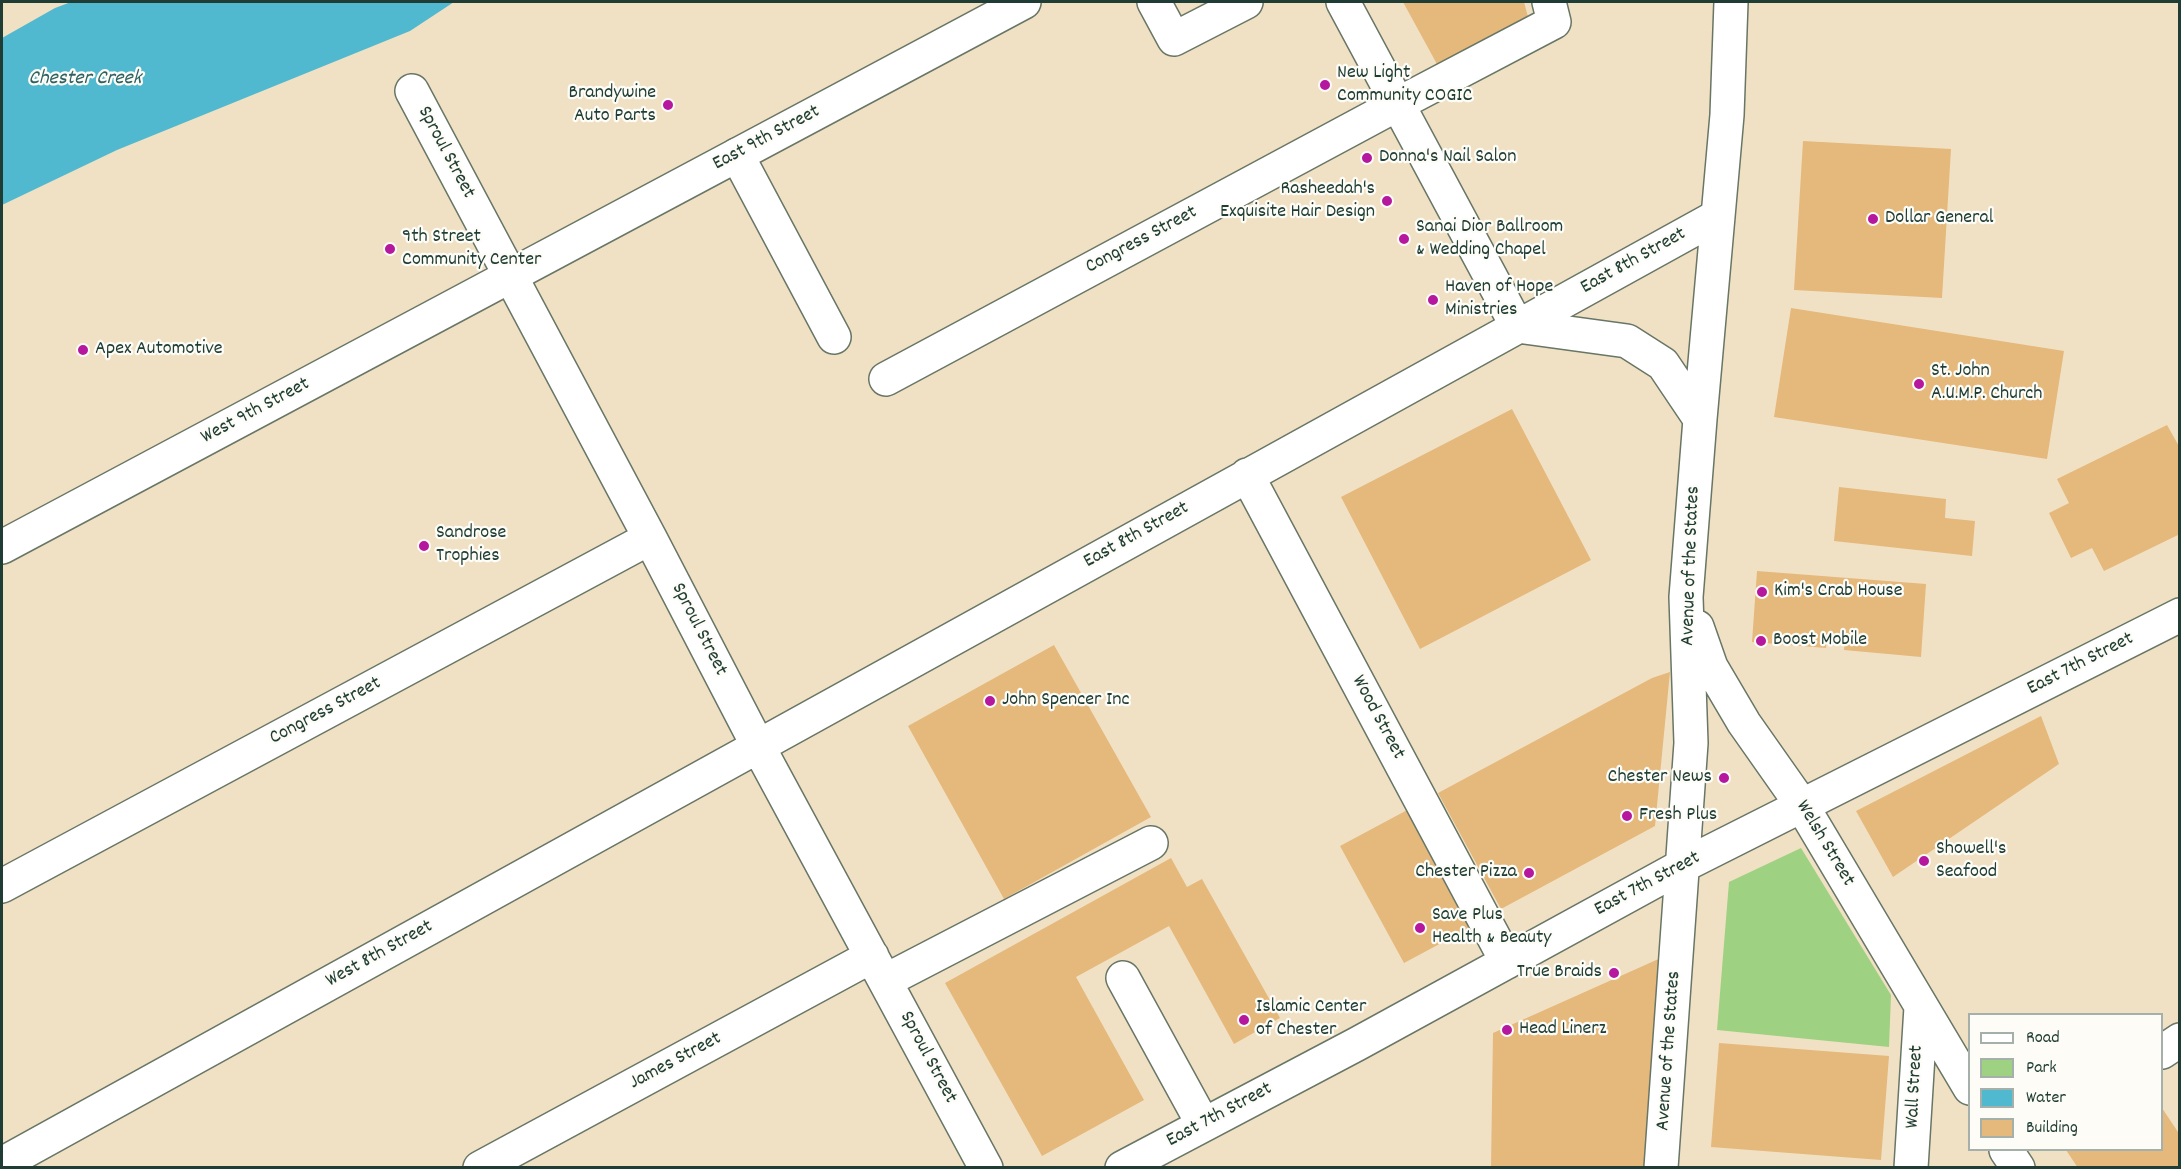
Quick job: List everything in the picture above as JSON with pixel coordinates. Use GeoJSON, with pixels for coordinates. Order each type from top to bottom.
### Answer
{"type":"FeatureCollection","features":[{"type":"Feature","properties":{"kind":"street","name":"East 9th Street"},"geometry":{"type":"LineString","coordinates":[[510,276],[1024,2]]}},
{"type":"Feature","properties":{"kind":"street"},"geometry":{"type":"LineString","coordinates":[[1154,2],[1174,39],[1246,2]]}},
{"type":"Feature","properties":{"kind":"street"},"geometry":{"type":"LineString","coordinates":[[1343,2],[1517,326],[1627,341],[1663,364],[1700,419]]}},
{"type":"Feature","properties":{"kind":"street","name":"Congress Street"},"geometry":{"type":"LineString","coordinates":[[886,379],[1554,22],[1549,2]]}},
{"type":"Feature","properties":{"kind":"street","name":"Avenue of the States"},"geometry":{"type":"LineString","coordinates":[[1661,1167],[1691,743],[1686,597],[1727,115],[1731,2]]}},
{"type":"Feature","properties":{"kind":"street","name":"Sproul Street"},"geometry":{"type":"LineString","coordinates":[[412,91],[758,746],[986,1167]]}},
{"type":"Feature","properties":{"kind":"street"},"geometry":{"type":"LineString","coordinates":[[737,155],[834,337]]}},
{"type":"Feature","properties":{"kind":"street","name":"East 8th Street"},"geometry":{"type":"LineString","coordinates":[[758,746],[1718,216]]}},
{"type":"Feature","properties":{"kind":"street","name":"West 9th Street"},"geometry":{"type":"LineString","coordinates":[[2,547],[510,276]]}},
{"type":"Feature","properties":{"kind":"street","name":"Wood Street"},"geometry":{"type":"LineString","coordinates":[[1247,475],[1507,962]]}},
{"type":"Feature","properties":{"kind":"street","name":"Congress Street"},"geometry":{"type":"LineString","coordinates":[[2,886],[650,538]]}},
{"type":"Feature","properties":{"kind":"street","name":"Welsh Street"},"geometry":{"type":"LineString","coordinates":[[1686,597],[1711,667],[1744,723],[1802,804],[1968,1085]]}},
{"type":"Feature","properties":{"kind":"street","name":"East 7th Street"},"geometry":{"type":"LineString","coordinates":[[1122,1167],[1357,1044],[1684,865],[2180,615]]}},
{"type":"Feature","properties":{"kind":"street","name":"West 8th Street"},"geometry":{"type":"LineString","coordinates":[[2,1164],[758,746]]}},
{"type":"Feature","properties":{"kind":"street","name":"James Street"},"geometry":{"type":"LineString","coordinates":[[480,1167],[879,968],[1150,843]]}},
{"type":"Feature","properties":{"kind":"street"},"geometry":{"type":"LineString","coordinates":[[1124,978],[1203,1124]]}},
{"type":"Feature","properties":{"kind":"street","name":"Wall Street"},"geometry":{"type":"LineString","coordinates":[[1911,1167],[1921,1007]]}},
{"type":"Feature","properties":{"kind":"street"},"geometry":{"type":"LineString","coordinates":[[2163,1051],[2180,1040]]}},
{"type":"Feature","properties":{"kind":"green space"},"geometry":{"type":"Polygon","coordinates":[[[1801,848],[1891,995],[1889,1047],[1717,1030],[1729,882],[1801,848]]]}},
{"type":"Feature","properties":{"kind":"water","name":"Chester Creek"},"geometry":{"type":"Polygon","coordinates":[[[71,2],[454,2],[410,31],[117,150],[2,205],[2,38],[55,8],[71,2]]]}},
{"type":"Feature","properties":{"kind":"building"},"geometry":{"type":"Polygon","coordinates":[[[1403,2],[1524,2],[1528,17],[1438,66],[1403,2]]]}},
{"type":"Feature","properties":{"kind":"building","name":"Dollar General"},"geometry":{"type":"Polygon","coordinates":[[[1803,141],[1951,149],[1942,298],[1794,290],[1803,141]]]}},
{"type":"Feature","properties":{"kind":"building","name":"St. John A.U.M.P. Church"},"geometry":{"type":"Polygon","coordinates":[[[1791,308],[2064,351],[2047,459],[1774,417],[1791,308]]]}},
{"type":"Feature","properties":{"kind":"building"},"geometry":{"type":"Polygon","coordinates":[[[1512,409],[1591,560],[1420,649],[1341,497],[1512,409]]]}},
{"type":"Feature","properties":{"kind":"building"},"geometry":{"type":"Polygon","coordinates":[[[2167,425],[2180,448],[2180,534],[2104,571],[2092,548],[2071,558],[2049,513],[2069,503],[2057,479],[2167,425]]]}},
{"type":"Feature","properties":{"kind":"building"},"geometry":{"type":"Polygon","coordinates":[[[1839,487],[1946,499],[1945,518],[1975,521],[1972,556],[1834,541],[1839,487]]]}},
{"type":"Feature","properties":{"kind":"building"},"geometry":{"type":"Polygon","coordinates":[[[1757,571],[1926,584],[1921,657],[1844,650],[1845,637],[1827,636],[1826,648],[1752,642],[1757,571]]]}},
{"type":"Feature","properties":{"kind":"building"},"geometry":{"type":"Polygon","coordinates":[[[1054,645],[1151,817],[1004,899],[908,726],[1054,645]]]}},
{"type":"Feature","properties":{"kind":"building"},"geometry":{"type":"Polygon","coordinates":[[[1670,672],[1655,826],[1501,909],[1438,793],[1652,678],[1670,672]]]}},
{"type":"Feature","properties":{"kind":"building"},"geometry":{"type":"Polygon","coordinates":[[[2041,716],[2059,764],[1893,877],[1856,811],[2041,716]]]}},
{"type":"Feature","properties":{"kind":"building"},"geometry":{"type":"Polygon","coordinates":[[[1411,808],[1475,925],[1404,963],[1340,846],[1411,808]]]}},
{"type":"Feature","properties":{"kind":"building"},"geometry":{"type":"Polygon","coordinates":[[[1171,858],[1187,887],[1202,879],[1280,1018],[1234,1044],[1169,926],[1076,977],[1144,1100],[1042,1156],[945,983],[1171,858]]]}},
{"type":"Feature","properties":{"kind":"building"},"geometry":{"type":"Polygon","coordinates":[[[1663,957],[1648,1168],[1491,1168],[1493,1033],[1663,957]]]}},
{"type":"Feature","properties":{"kind":"building"},"geometry":{"type":"Polygon","coordinates":[[[1719,1043],[1889,1056],[1881,1160],[1711,1147],[1719,1043]]]}},
{"type":"Feature","properties":{"kind":"building"},"geometry":{"type":"Polygon","coordinates":[[[2163,1110],[2180,1135],[2180,1168],[2078,1168],[2067,1151],[2163,1151],[2163,1110]]]}},
{"type":"Feature","properties":{"kind":"place","name":"New Light Community COGIC"},"geometry":{"type":"Point","coordinates":[1325,85]}},
{"type":"Feature","properties":{"kind":"place","name":"Brandywine Auto Parts"},"geometry":{"type":"Point","coordinates":[668,105]}},
{"type":"Feature","properties":{"kind":"place","name":"Donna's Nail Salon"},"geometry":{"type":"Point","coordinates":[1367,158]}},
{"type":"Feature","properties":{"kind":"place","name":"Rasheedah's Exquisite Hair Design"},"geometry":{"type":"Point","coordinates":[1387,201]}},
{"type":"Feature","properties":{"kind":"place","name":"Dollar General"},"geometry":{"type":"Point","coordinates":[1873,219]}},
{"type":"Feature","properties":{"kind":"place","name":"Sanai Dior Ballroom & Wedding Chapel"},"geometry":{"type":"Point","coordinates":[1404,239]}},
{"type":"Feature","properties":{"kind":"place","name":"9th Street Community Center"},"geometry":{"type":"Point","coordinates":[390,249]}},
{"type":"Feature","properties":{"kind":"place","name":"Haven of Hope Ministries"},"geometry":{"type":"Point","coordinates":[1433,300]}},
{"type":"Feature","properties":{"kind":"place","name":"Apex Automotive"},"geometry":{"type":"Point","coordinates":[83,350]}},
{"type":"Feature","properties":{"kind":"place","name":"St. John A.U.M.P. Church"},"geometry":{"type":"Point","coordinates":[1919,384]}},
{"type":"Feature","properties":{"kind":"place","name":"Sandrose Trophies"},"geometry":{"type":"Point","coordinates":[424,546]}},
{"type":"Feature","properties":{"kind":"place","name":"Kim's Crab House"},"geometry":{"type":"Point","coordinates":[1762,592]}},
{"type":"Feature","properties":{"kind":"place","name":"Boost Mobile"},"geometry":{"type":"Point","coordinates":[1761,641]}},
{"type":"Feature","properties":{"kind":"place","name":"John Spencer Inc"},"geometry":{"type":"Point","coordinates":[990,701]}},
{"type":"Feature","properties":{"kind":"place","name":"Chester News"},"geometry":{"type":"Point","coordinates":[1724,778]}},
{"type":"Feature","properties":{"kind":"place","name":"Fresh Plus"},"geometry":{"type":"Point","coordinates":[1627,816]}},
{"type":"Feature","properties":{"kind":"place","name":"Showell's Seafood"},"geometry":{"type":"Point","coordinates":[1924,861]}},
{"type":"Feature","properties":{"kind":"place","name":"Chester Pizza"},"geometry":{"type":"Point","coordinates":[1529,873]}},
{"type":"Feature","properties":{"kind":"place","name":"Save Plus Health & Beauty"},"geometry":{"type":"Point","coordinates":[1420,928]}},
{"type":"Feature","properties":{"kind":"place","name":"True Braids"},"geometry":{"type":"Point","coordinates":[1614,973]}},
{"type":"Feature","properties":{"kind":"place","name":"Islamic Center of Chester"},"geometry":{"type":"Point","coordinates":[1244,1020]}},
{"type":"Feature","properties":{"kind":"place","name":"Head Linerz"},"geometry":{"type":"Point","coordinates":[1507,1030]}}]}
